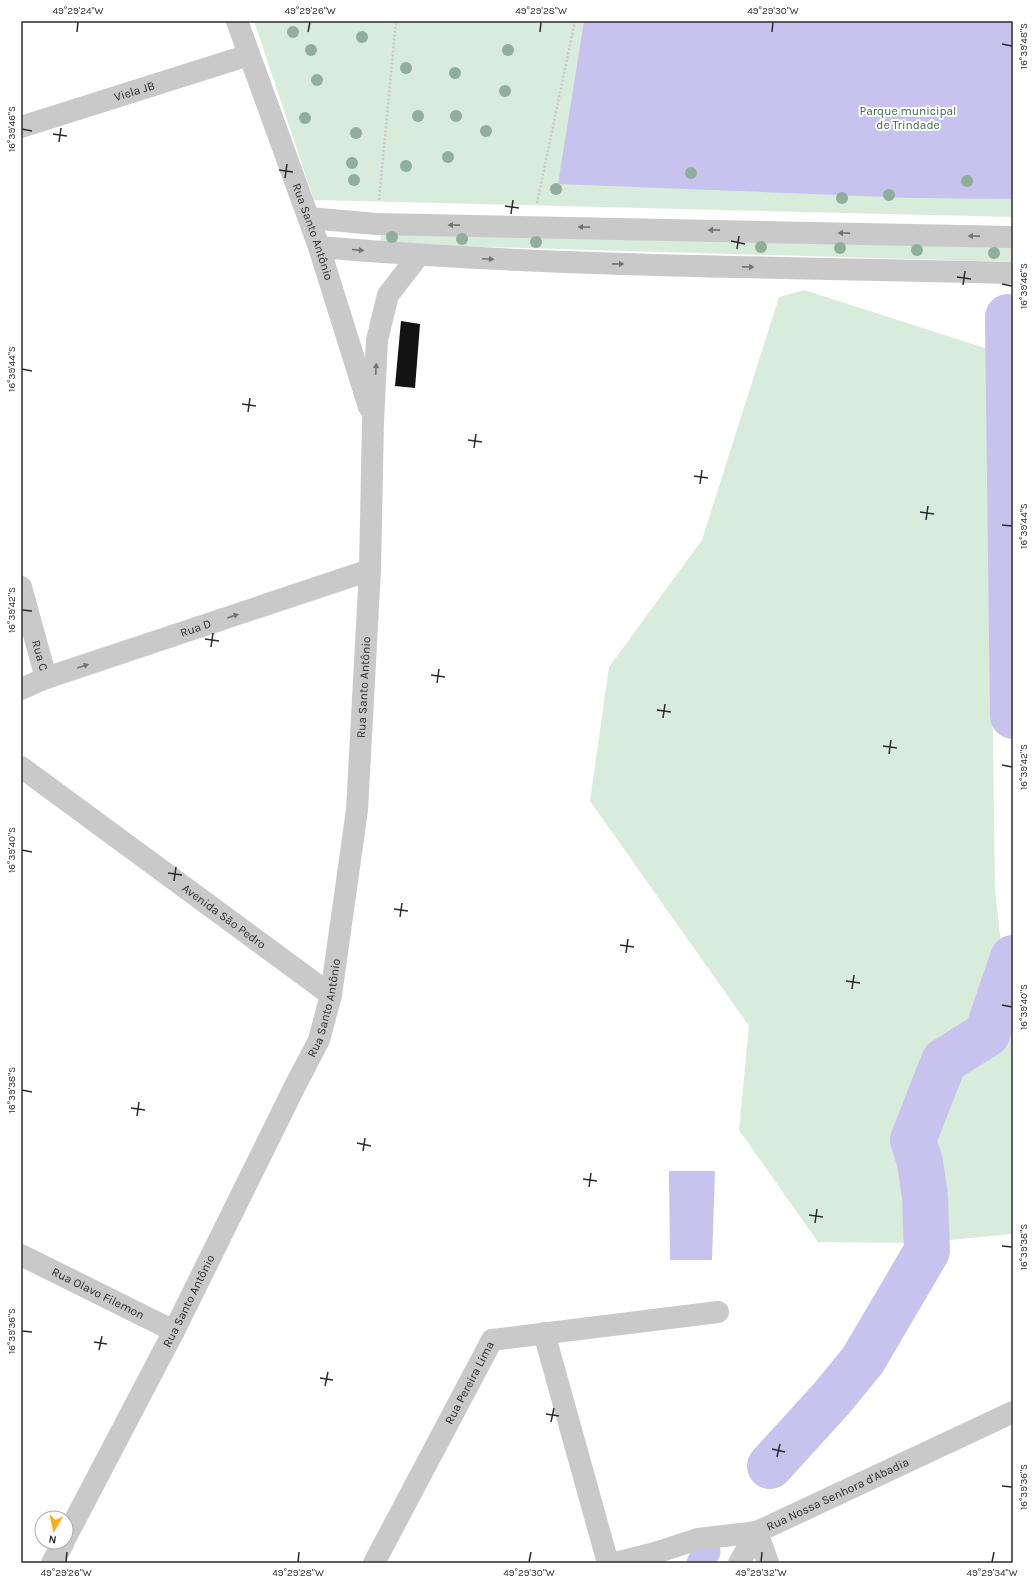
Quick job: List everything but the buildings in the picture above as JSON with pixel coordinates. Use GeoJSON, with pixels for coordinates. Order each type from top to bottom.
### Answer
{"type":"FeatureCollection","features":[{"type":"Feature","properties":{"kind":"street","name":"Rua Santo Antônio"},"geometry":{"type":"LineString","coordinates":[[237,21],[248,55],[319,247],[373,422]]}},
{"type":"Feature","properties":{"kind":"street","name":"Viela JB"},"geometry":{"type":"LineString","coordinates":[[21,127],[248,55]]}},
{"type":"Feature","properties":{"kind":"street"},"geometry":{"type":"LineString","coordinates":[[309,218],[376,224],[535,226],[1013,237]]}},
{"type":"Feature","properties":{"kind":"street"},"geometry":{"type":"LineString","coordinates":[[319,247],[419,256],[529,262],[1013,273]]}},
{"type":"Feature","properties":{"kind":"street","name":"Rua Santo Antônio"},"geometry":{"type":"LineString","coordinates":[[74,1522],[174,1331],[294,1086],[319,1040],[331,995],[357,810],[370,570],[373,422],[377,340],[381,317],[388,295],[419,256]]}},
{"type":"Feature","properties":{"kind":"street","name":"Rua D"},"geometry":{"type":"LineString","coordinates":[[21,688],[46,678],[370,570]]}},
{"type":"Feature","properties":{"kind":"street","name":"Rua C"},"geometry":{"type":"LineString","coordinates":[[21,587],[46,678]]}},
{"type":"Feature","properties":{"kind":"street","name":"Avenida São Pedro"},"geometry":{"type":"LineString","coordinates":[[21,767],[331,995]]}},
{"type":"Feature","properties":{"kind":"street","name":"Rua Olavo Filemon"},"geometry":{"type":"LineString","coordinates":[[21,1255],[174,1331]]}},
{"type":"Feature","properties":{"kind":"street","name":"Rua Pereira Lima"},"geometry":{"type":"LineString","coordinates":[[374,1563],[492,1340],[718,1312]]}},
{"type":"Feature","properties":{"kind":"street"},"geometry":{"type":"LineString","coordinates":[[544,1333],[608,1563]]}},
{"type":"Feature","properties":{"kind":"street","name":"Rua Nossa Senhora d'Abadia"},"geometry":{"type":"LineString","coordinates":[[615,1563],[652,1558],[698,1539],[757,1532],[1013,1412]]}},
{"type":"Feature","properties":{"kind":"street"},"geometry":{"type":"LineString","coordinates":[[739,1563],[757,1532]]}},
{"type":"Feature","properties":{"kind":"street"},"geometry":{"type":"LineString","coordinates":[[757,1532],[768,1563]]}},
{"type":"Feature","properties":{"kind":"street"},"geometry":{"type":"LineString","coordinates":[[52,1563],[59,1550]]}},
{"type":"Feature","properties":{"kind":"path"},"geometry":{"type":"LineString","coordinates":[[376,224],[396,21]]}},
{"type":"Feature","properties":{"kind":"path"},"geometry":{"type":"LineString","coordinates":[[536,210],[575,21]]}},
{"type":"Feature","properties":{"kind":"green space","name":"Parque municipal de Trindade"},"geometry":{"type":"Polygon","coordinates":[[[254,21],[1013,21],[1013,217],[314,200],[254,21]]]}},
{"type":"Feature","properties":{"kind":"green space"},"geometry":{"type":"Polygon","coordinates":[[[381,230],[1013,247],[1013,262],[383,244],[380,242],[381,230]]]}},
{"type":"Feature","properties":{"kind":"green space"},"geometry":{"type":"Polygon","coordinates":[[[804,290],[1013,357],[1013,603],[992,666],[995,889],[1008,1011],[1013,1018],[1013,1234],[916,1243],[818,1242],[739,1130],[749,1026],[590,801],[609,667],[702,540],[779,297],[804,290]]]}},
{"type":"Feature","properties":{"kind":"shaded area"},"geometry":{"type":"Polygon","coordinates":[[[584,21],[1013,21],[1013,199],[913,198],[558,184],[584,21]]]}},
{"type":"Feature","properties":{"kind":"shaded area"},"geometry":{"type":"Polygon","coordinates":[[[669,1171],[715,1171],[712,1260],[670,1260],[669,1171]]]}},
{"type":"Feature","properties":{"kind":"waterway"},"geometry":{"type":"LineString","coordinates":[[1008,317],[1013,716]]}},
{"type":"Feature","properties":{"kind":"waterway"},"geometry":{"type":"LineString","coordinates":[[770,1466],[832,1398],[863,1360],[927,1251],[925,1197],[920,1162],[913,1140],[944,1061],[987,1034],[1013,958]]}},
{"type":"Feature","properties":{"kind":"waterway"},"geometry":{"type":"LineString","coordinates":[[700,1563],[707,1552]]}}]}
